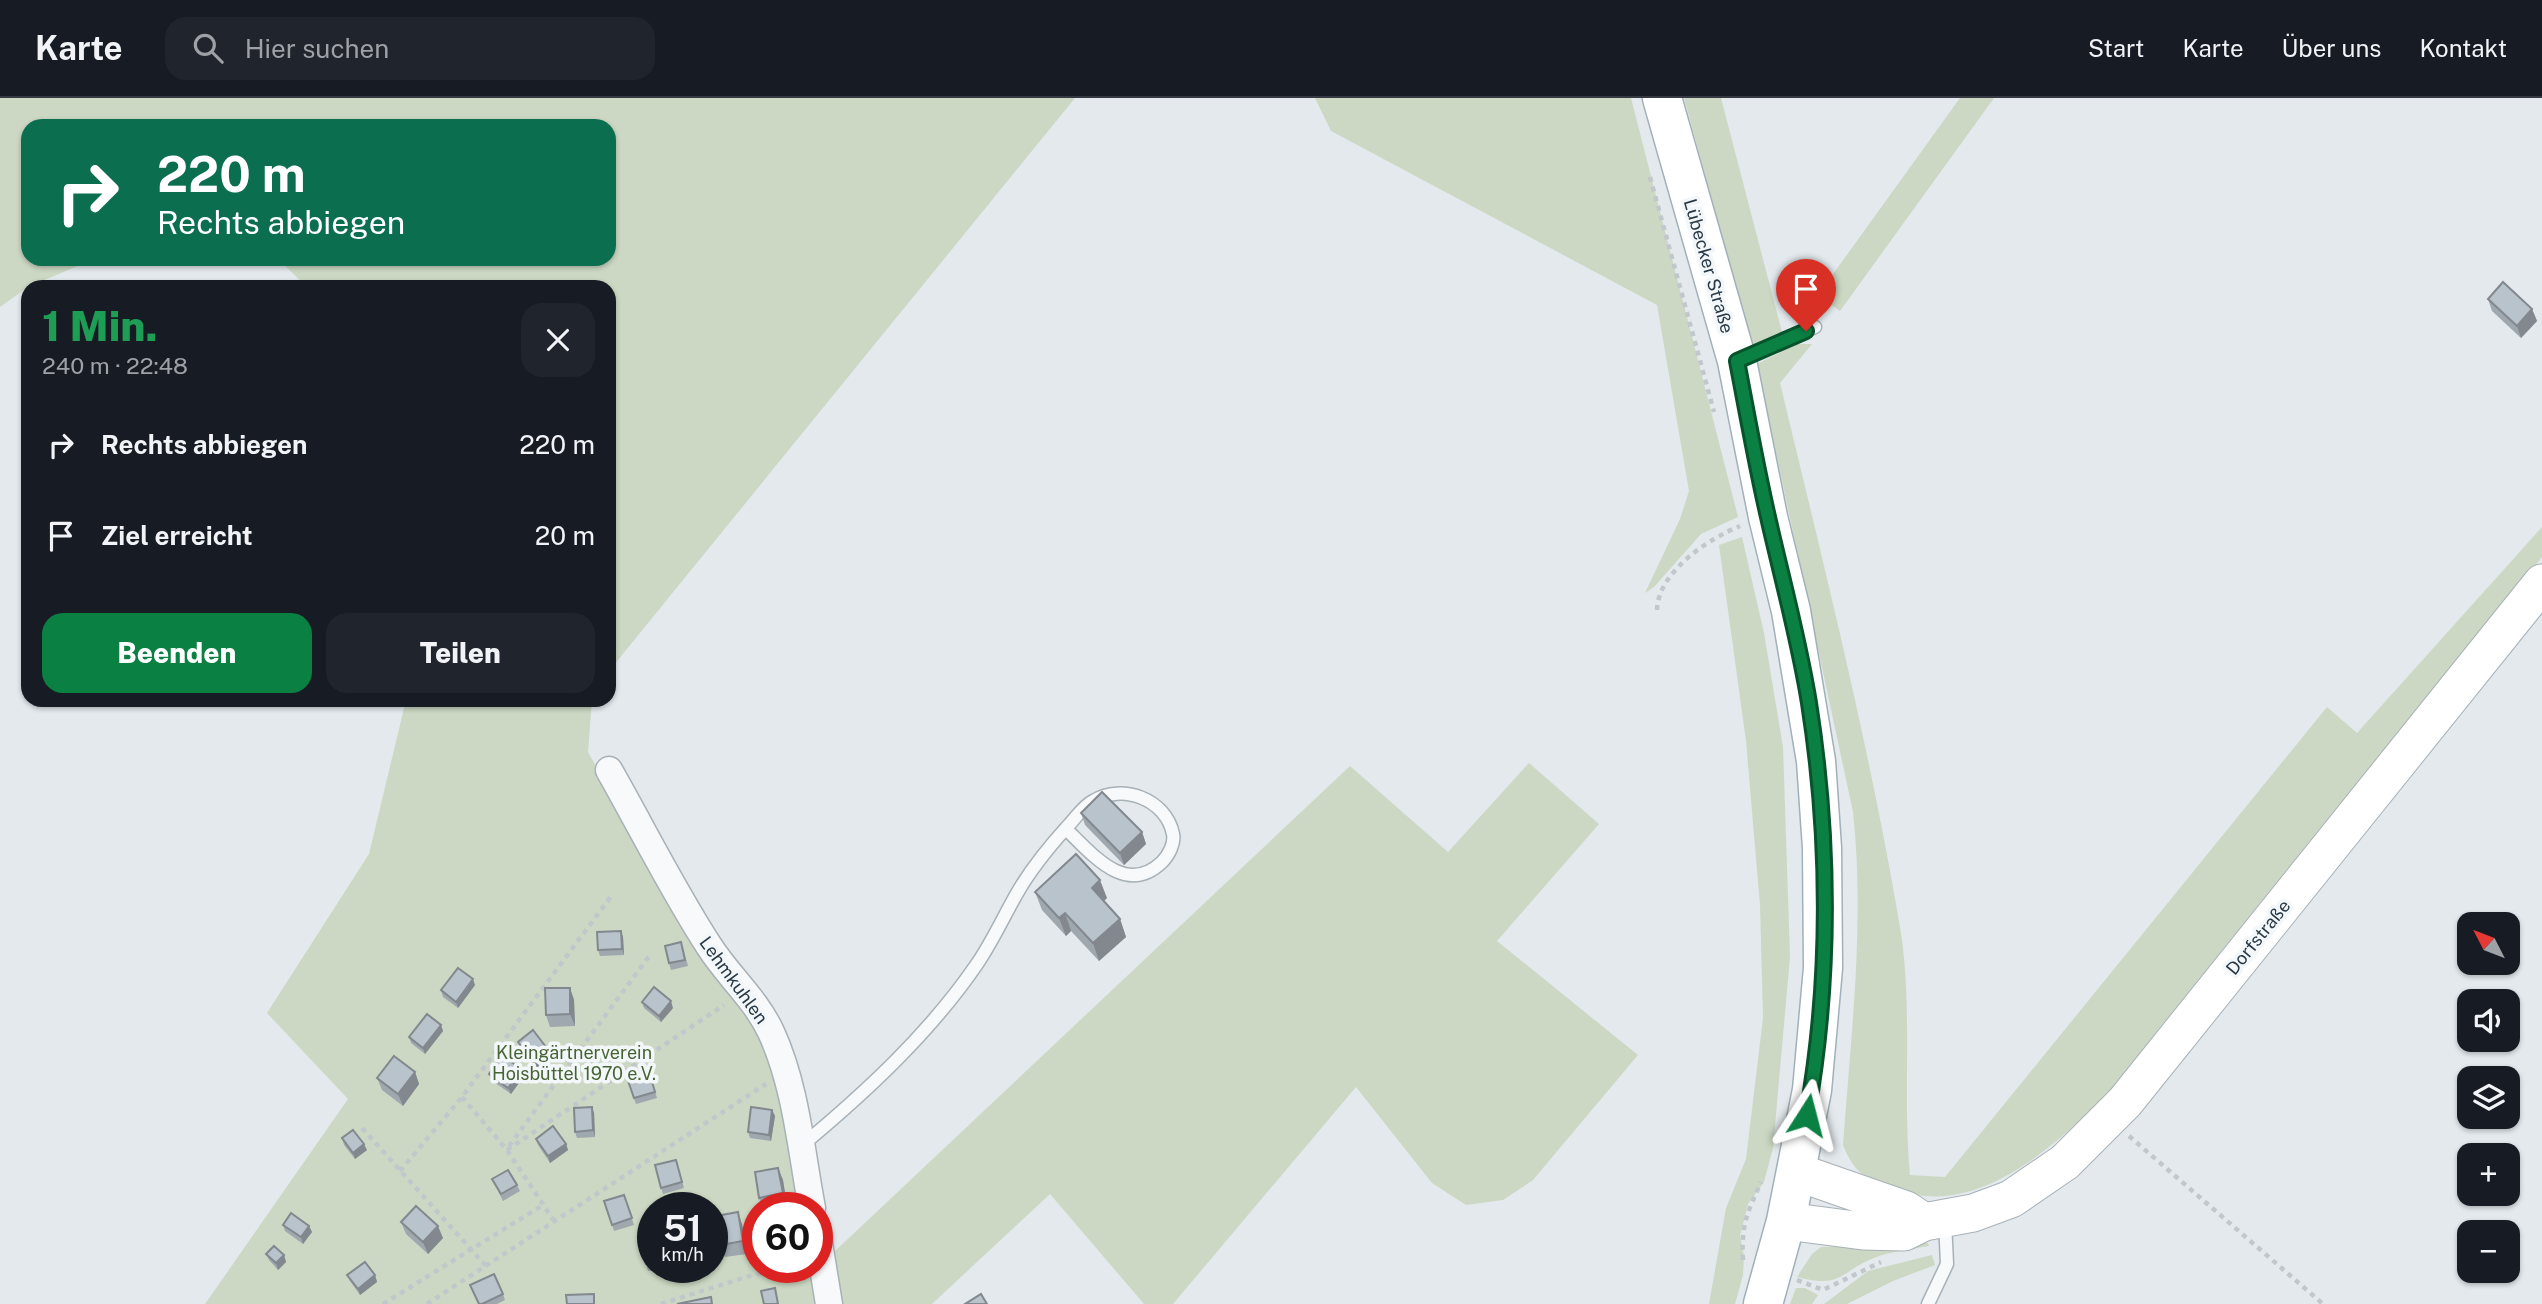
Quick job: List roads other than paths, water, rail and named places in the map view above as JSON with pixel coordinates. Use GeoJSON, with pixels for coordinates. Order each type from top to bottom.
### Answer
{"type":"FeatureCollection","features":[{"type":"Feature","properties":{"kind":"main road","name":"Lübecker Straße"},"geometry":{"type":"LineString","coordinates":[[1662,98],[1737,361],[1809,704],[1821,826],[1823,968],[1812,1090],[1781,1172],[1786,1221],[1763,1304]]}},
{"type":"Feature","properties":{"kind":"street","name":"Dorfstraße"},"geometry":{"type":"LineString","coordinates":[[1786,1221],[1904,1232],[2011,1199],[2065,1162],[2110,1120],[2542,583]]}},
{"type":"Feature","properties":{"kind":"street","name":"Lehmkuhlen"},"geometry":{"type":"LineString","coordinates":[[609,770],[695,924],[713,953],[747,991],[771,1033],[784,1071],[809,1192]]}},
{"type":"Feature","properties":{"kind":"street"},"geometry":{"type":"LineString","coordinates":[[1781,1172],[1935,1221]]}},
{"type":"Feature","properties":{"kind":"street"},"geometry":{"type":"LineString","coordinates":[[826,1283],[829,1304]]}},
{"type":"Feature","properties":{"kind":"lane"},"geometry":{"type":"LineString","coordinates":[[1737,361],[1815,327]]}},
{"type":"Feature","properties":{"kind":"lane"},"geometry":{"type":"LineString","coordinates":[[800,1147],[835,1118],[925,1030],[978,962],[1017,892],[1066,829],[1091,801],[1116,793],[1133,794],[1161,810],[1171,822],[1174,838],[1168,856],[1156,868],[1140,874],[1124,875],[1109,870],[1066,829]]}},
{"type":"Feature","properties":{"kind":"lane"},"geometry":{"type":"LineString","coordinates":[[1928,1304],[1947,1264],[1935,1221]]}},
{"type":"Feature","properties":{"kind":"park label","name":"Kleingärtnerverein Hoisbüttel 1970 e.V."},"geometry":{"type":"Point","coordinates":[574,1062]}}]}
